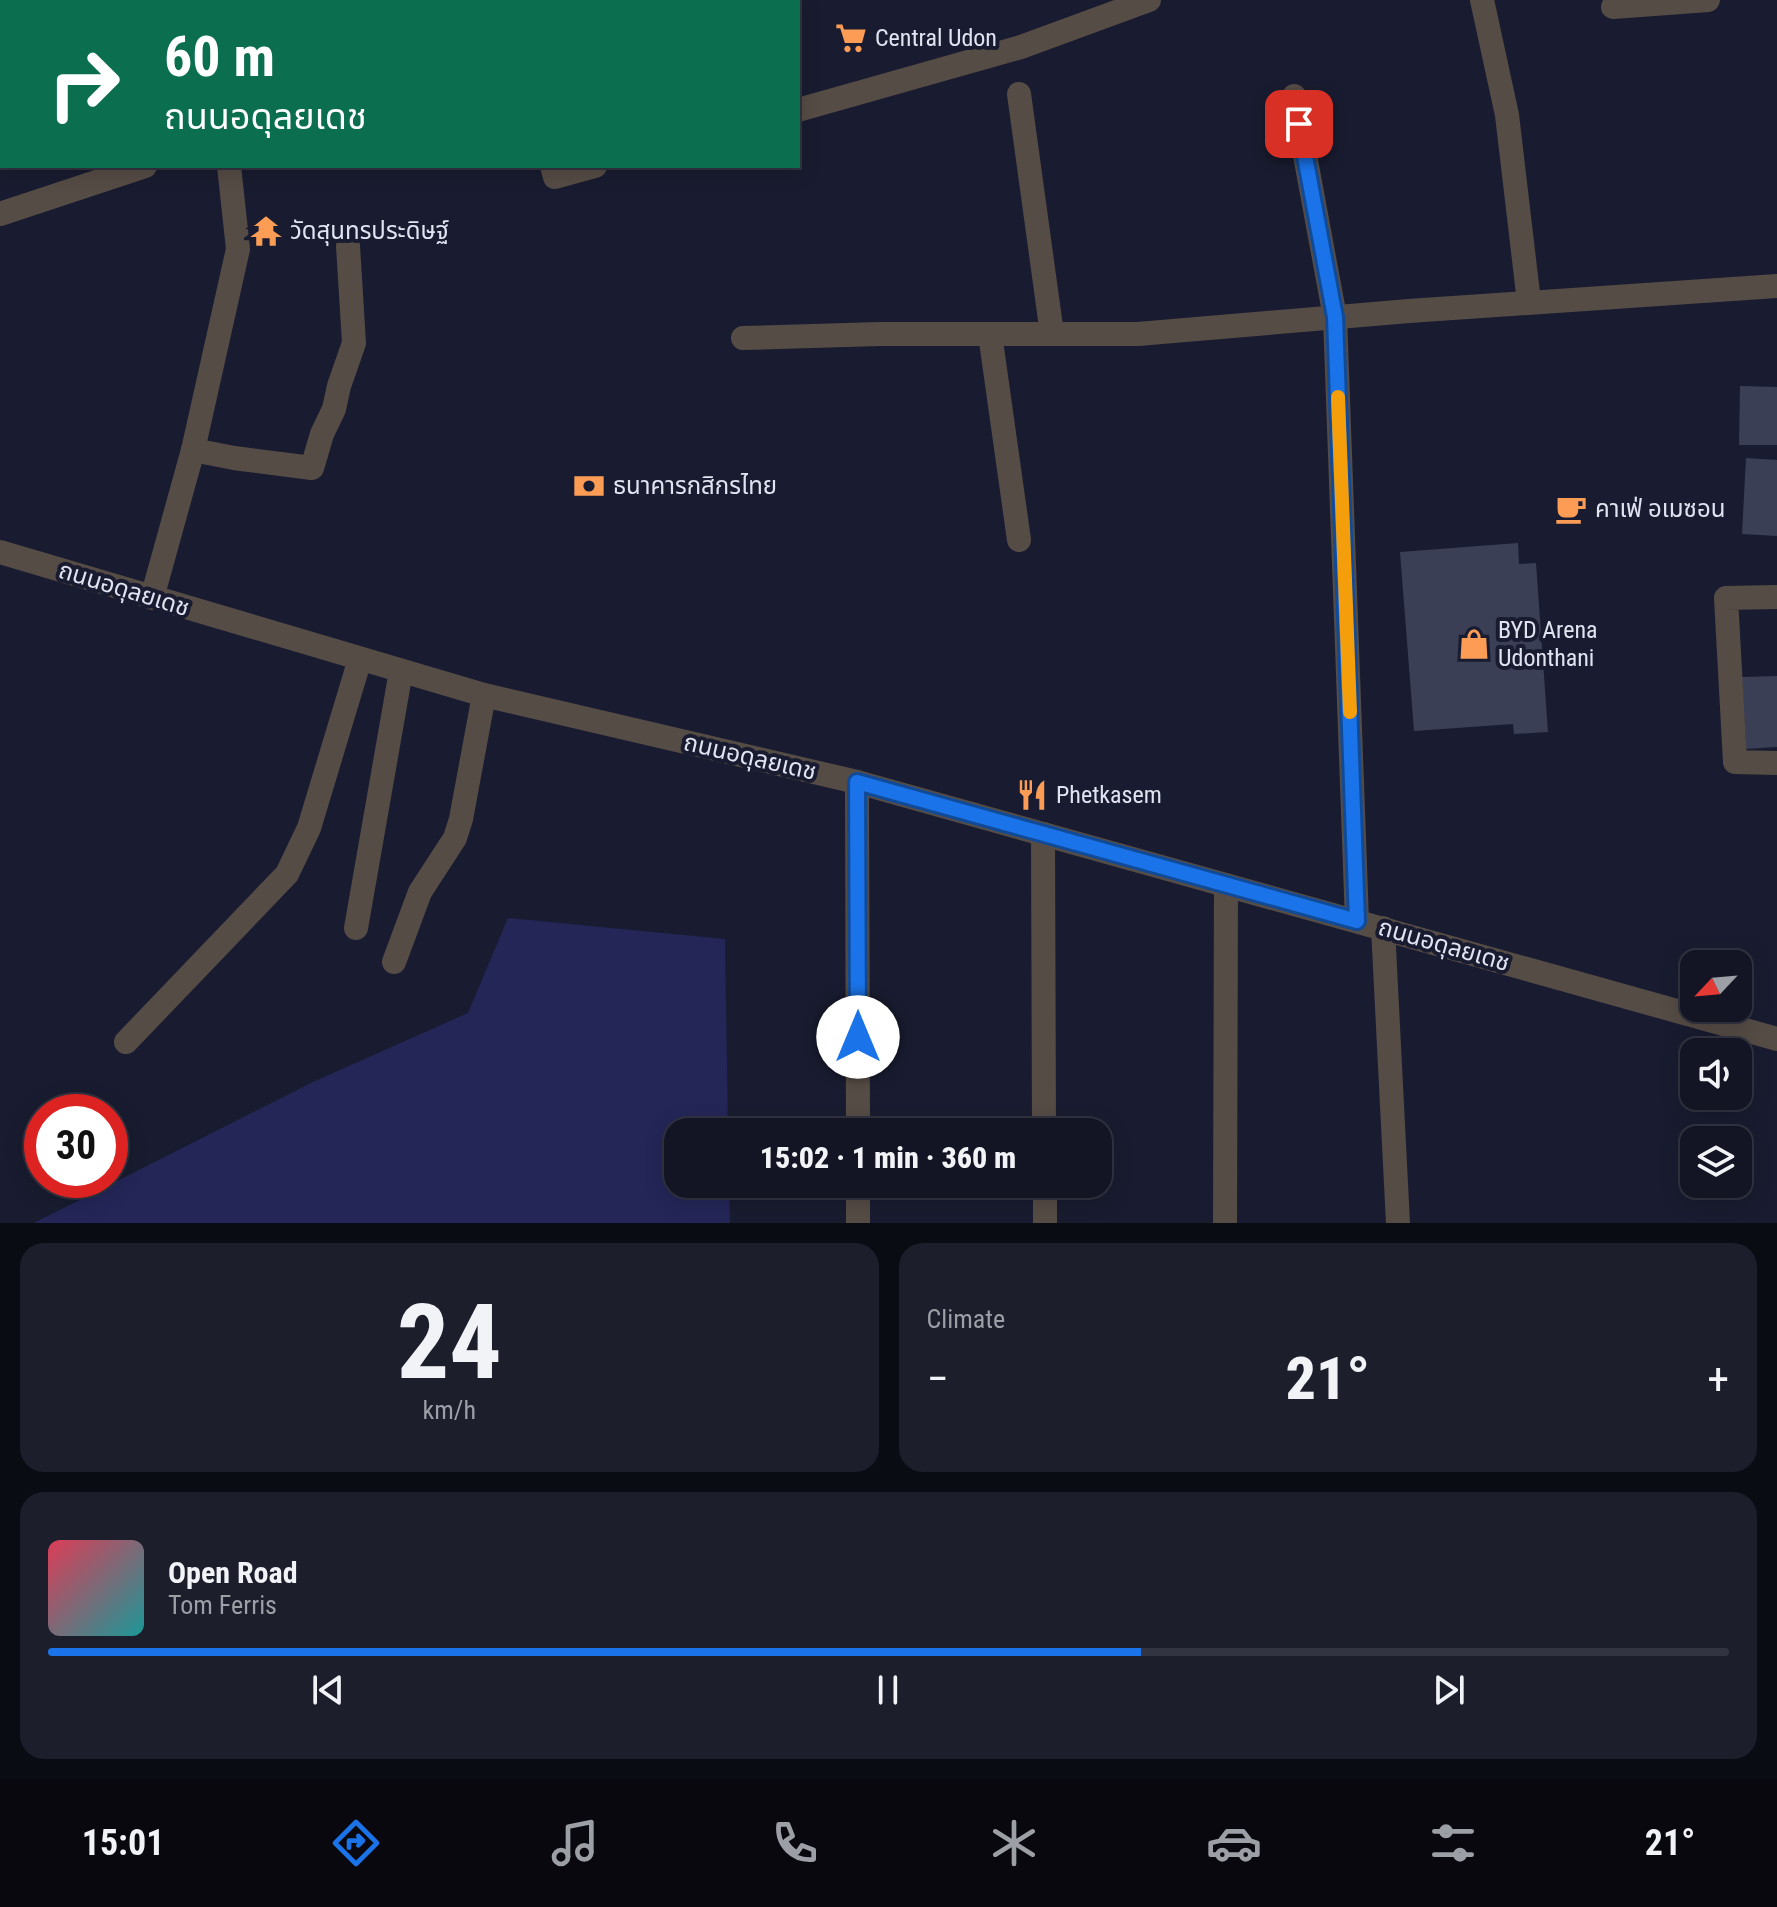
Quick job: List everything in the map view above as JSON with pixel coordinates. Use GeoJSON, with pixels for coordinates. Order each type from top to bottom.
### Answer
{"type":"FeatureCollection","features":[{"type":"Feature","properties":{"kind":"street"},"geometry":{"type":"LineString","coordinates":[[800,109],[1021,47],[1149,0]]}},
{"type":"Feature","properties":{"kind":"street"},"geometry":{"type":"LineString","coordinates":[[1482,0],[1507,115],[1529,302]]}},
{"type":"Feature","properties":{"kind":"street"},"geometry":{"type":"LineString","coordinates":[[1613,7],[1708,0]]}},
{"type":"Feature","properties":{"kind":"street"},"geometry":{"type":"LineString","coordinates":[[1019,94],[1052,334]]}},
{"type":"Feature","properties":{"kind":"street"},"geometry":{"type":"LineString","coordinates":[[1294,96],[1335,317],[1357,921]]}},
{"type":"Feature","properties":{"kind":"street"},"geometry":{"type":"LineString","coordinates":[[0,214],[139,168]]}},
{"type":"Feature","properties":{"kind":"street"},"geometry":{"type":"LineString","coordinates":[[152,598],[193,450],[238,249],[229,168]]}},
{"type":"Feature","properties":{"kind":"street"},"geometry":{"type":"LineString","coordinates":[[553,168],[555,177],[588,168]]}},
{"type":"Feature","properties":{"kind":"street"},"geometry":{"type":"LineString","coordinates":[[193,450],[312,468],[354,343],[348,246]]}},
{"type":"Feature","properties":{"kind":"street"},"geometry":{"type":"LineString","coordinates":[[743,338],[880,334],[1138,334],[1529,302],[1777,286]]}},
{"type":"Feature","properties":{"kind":"street"},"geometry":{"type":"LineString","coordinates":[[990,334],[1019,540]]}},
{"type":"Feature","properties":{"kind":"street","name":"ถนนอดุลยเดช"},"geometry":{"type":"LineString","coordinates":[[0,552],[484,695],[857,782],[1777,1039]]}},
{"type":"Feature","properties":{"kind":"street"},"geometry":{"type":"LineString","coordinates":[[1777,597],[1726,598],[1735,762],[1777,763]]}},
{"type":"Feature","properties":{"kind":"street"},"geometry":{"type":"LineString","coordinates":[[126,1042],[287,874],[309,828],[360,659]]}},
{"type":"Feature","properties":{"kind":"street"},"geometry":{"type":"LineString","coordinates":[[356,928],[401,671]]}},
{"type":"Feature","properties":{"kind":"street"},"geometry":{"type":"LineString","coordinates":[[394,962],[420,892],[455,838],[484,695]]}},
{"type":"Feature","properties":{"kind":"street"},"geometry":{"type":"LineString","coordinates":[[857,782],[858,1118]]}},
{"type":"Feature","properties":{"kind":"street"},"geometry":{"type":"LineString","coordinates":[[1043,834],[1044,1118]]}},
{"type":"Feature","properties":{"kind":"street"},"geometry":{"type":"LineString","coordinates":[[1225,1223],[1226,885]]}},
{"type":"Feature","properties":{"kind":"street"},"geometry":{"type":"LineString","coordinates":[[1383,928],[1398,1223]]}},
{"type":"Feature","properties":{"kind":"street"},"geometry":{"type":"LineString","coordinates":[[858,1198],[858,1223]]}},
{"type":"Feature","properties":{"kind":"street"},"geometry":{"type":"LineString","coordinates":[[1045,1198],[1045,1223]]}},
{"type":"Feature","properties":{"kind":"shaded area"},"geometry":{"type":"Polygon","coordinates":[[[508,918],[725,939],[728,1118],[664,1118],[664,1198],[729,1198],[730,1223],[34,1223],[83,1198],[128,1198],[128,1175],[313,1082],[468,1013],[508,918]]]}},
{"type":"Feature","properties":{"kind":"building"},"geometry":{"type":"Polygon","coordinates":[[[1740,386],[1777,387],[1777,445],[1739,445],[1740,386]]]}},
{"type":"Feature","properties":{"kind":"building"},"geometry":{"type":"Polygon","coordinates":[[[1746,458],[1777,460],[1777,536],[1742,534],[1746,458]]]}},
{"type":"Feature","properties":{"kind":"building","name":"BYD Arena Udonthani"},"geometry":{"type":"Polygon","coordinates":[[[1518,543],[1519,564],[1536,563],[1548,732],[1514,734],[1513,724],[1414,731],[1400,552],[1518,543]]]}},
{"type":"Feature","properties":{"kind":"building"},"geometry":{"type":"Polygon","coordinates":[[[1777,676],[1777,747],[1746,749],[1742,677],[1777,676]]]}},
{"type":"Feature","properties":{"kind":"slow traffic"},"geometry":{"type":"LineString","coordinates":[[1338,397],[1350,712]]}},
{"type":"Feature","properties":{"kind":"place","name":"Central Udon"},"geometry":{"type":"Point","coordinates":[851,38]}},
{"type":"Feature","properties":{"kind":"place","name":"วัดสุนทรประดิษฐ์"},"geometry":{"type":"Point","coordinates":[266,231]}},
{"type":"Feature","properties":{"kind":"place","name":"ธนาคารกสิกรไทย"},"geometry":{"type":"Point","coordinates":[589,486]}},
{"type":"Feature","properties":{"kind":"place","name":"คาเฟ่ อเมซอน"},"geometry":{"type":"Point","coordinates":[1571,509]}},
{"type":"Feature","properties":{"kind":"place","name":"BYD Arena Udonthani"},"geometry":{"type":"Point","coordinates":[1474,644]}},
{"type":"Feature","properties":{"kind":"place","name":"Phetkasem"},"geometry":{"type":"Point","coordinates":[1032,795]}},
{"type":"Feature","properties":{"kind":"route"},"geometry":{"type":"LineString","coordinates":[[858,1037],[857,782],[1357,921],[1335,317],[1299,124]]}}]}
